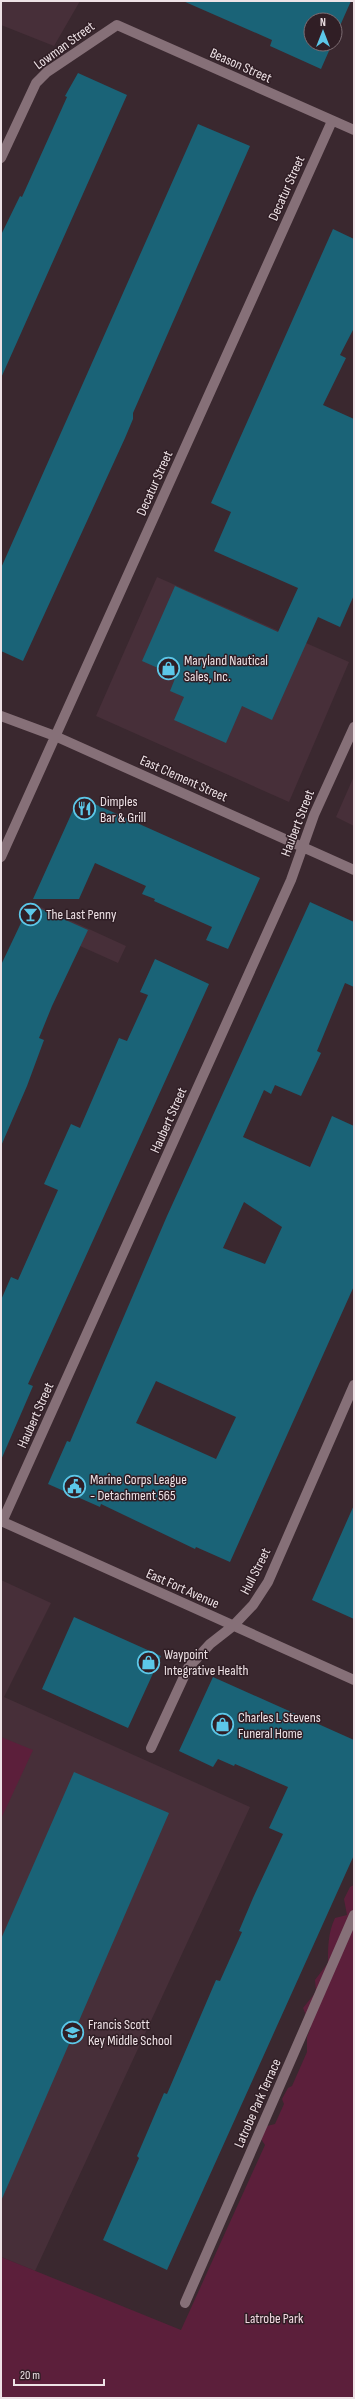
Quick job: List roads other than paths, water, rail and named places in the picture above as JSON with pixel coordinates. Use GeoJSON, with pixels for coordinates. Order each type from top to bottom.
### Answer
{"type":"FeatureCollection","features":[{"type":"Feature","properties":{"kind":"street","name":"Beason Street"},"geometry":{"type":"LineString","coordinates":[[117,25],[354,130]]}},
{"type":"Feature","properties":{"kind":"street","name":"Lowman Street"},"geometry":{"type":"LineString","coordinates":[[1,158],[36,83],[46,72],[117,25]]}},
{"type":"Feature","properties":{"kind":"street","name":"Decatur Street"},"geometry":{"type":"LineString","coordinates":[[1,857],[332,121]]}},
{"type":"Feature","properties":{"kind":"street","name":"East Clement Street"},"geometry":{"type":"LineString","coordinates":[[1,716],[55,736],[354,870]]}},
{"type":"Feature","properties":{"kind":"street","name":"Haubert Street"},"geometry":{"type":"LineString","coordinates":[[2,1521],[291,880],[314,815],[354,727]]}},
{"type":"Feature","properties":{"kind":"street","name":"Hull Street"},"geometry":{"type":"LineString","coordinates":[[151,1748],[188,1668],[210,1644],[233,1626],[253,1605],[268,1582],[354,1385]]}},
{"type":"Feature","properties":{"kind":"street","name":"East Fort Avenue"},"geometry":{"type":"LineString","coordinates":[[2,1521],[354,1680]]}},
{"type":"Feature","properties":{"kind":"street","name":"Latrobe Park Terrace"},"geometry":{"type":"LineString","coordinates":[[185,2303],[354,1915]]}},
{"type":"Feature","properties":{"kind":"place","name":"Maryland Nautical Sales, Inc."},"geometry":{"type":"Point","coordinates":[169,668]}},
{"type":"Feature","properties":{"kind":"place","name":"Dimples Bar & Grill"},"geometry":{"type":"Point","coordinates":[85,809]}},
{"type":"Feature","properties":{"kind":"place","name":"The Last Penny"},"geometry":{"type":"Point","coordinates":[30,914]}},
{"type":"Feature","properties":{"kind":"place","name":"Marine Corps League - Detachment 565"},"geometry":{"type":"Point","coordinates":[74,1487]}},
{"type":"Feature","properties":{"kind":"place","name":"Waypoint Integrative Health"},"geometry":{"type":"Point","coordinates":[148,1662]}},
{"type":"Feature","properties":{"kind":"place","name":"Charles L Stevens Funeral Home"},"geometry":{"type":"Point","coordinates":[223,1725]}},
{"type":"Feature","properties":{"kind":"place","name":"Francis Scott Key Middle School"},"geometry":{"type":"Point","coordinates":[73,2032]}},
{"type":"Feature","properties":{"kind":"park label","name":"Latrobe Park"},"geometry":{"type":"Point","coordinates":[274,2318]}}]}
